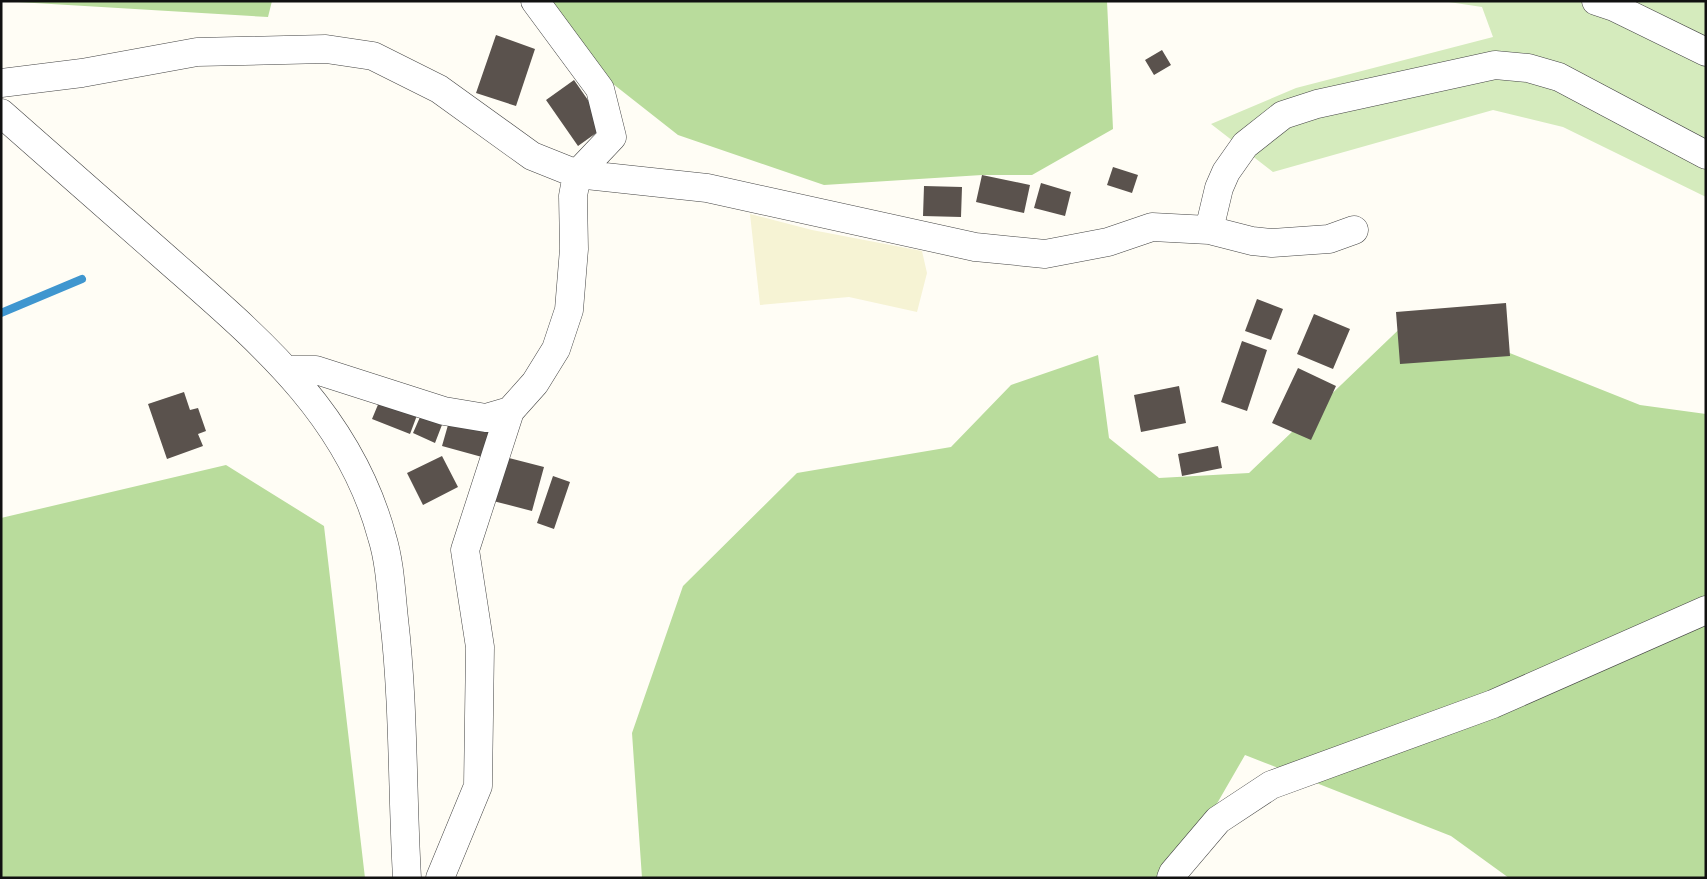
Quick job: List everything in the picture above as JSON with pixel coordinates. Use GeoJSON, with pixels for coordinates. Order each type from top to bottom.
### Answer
{"type":"FeatureCollection","features":[{"type":"Feature","properties":{"kind":"street"},"geometry":{"type":"LineString","coordinates":[[440,878],[478,786],[480,647],[465,550],[510,411],[535,384],[556,349],[569,310],[574,249],[573,196],[576,174],[612,137],[600,89],[535,1]]}},
{"type":"Feature","properties":{"kind":"street"},"geometry":{"type":"LineString","coordinates":[[1596,1],[1614,7],[1706,52]]}},
{"type":"Feature","properties":{"kind":"street"},"geometry":{"type":"LineString","coordinates":[[1,83],[82,73],[197,52],[326,49],[373,56],[439,89],[532,156],[576,174],[707,188],[975,246],[1045,254],[1108,242],[1152,227],[1209,230],[1242,239],[1272,243],[1329,239],[1354,230]]}},
{"type":"Feature","properties":{"kind":"street"},"geometry":{"type":"LineString","coordinates":[[1209,230],[1219,188],[1226,172],[1245,145],[1283,115],[1495,65],[1528,68],[1559,77],[1706,155]]}},
{"type":"Feature","properties":{"kind":"street"},"geometry":{"type":"LineString","coordinates":[[1,113],[256,337],[287,370],[329,421],[353,461],[382,536],[389,565],[399,666],[407,878]]}},
{"type":"Feature","properties":{"kind":"street"},"geometry":{"type":"LineString","coordinates":[[287,370],[316,370],[444,411],[486,418],[510,411]]}},
{"type":"Feature","properties":{"kind":"street"},"geometry":{"type":"LineString","coordinates":[[1171,878],[1173,872],[1218,820],[1271,785],[1493,704],[1706,610]]}},
{"type":"Feature","properties":{"kind":"shaded area"},"geometry":{"type":"Polygon","coordinates":[[[750,214],[812,230],[922,251],[927,273],[917,312],[849,297],[760,305],[750,214]]]}},
{"type":"Feature","properties":{"kind":"green space"},"geometry":{"type":"Polygon","coordinates":[[[1,1],[272,1],[268,17],[1,1]]]}},
{"type":"Feature","properties":{"kind":"green space"},"geometry":{"type":"Polygon","coordinates":[[[527,1],[1107,1],[1113,129],[1032,175],[982,175],[824,185],[678,135],[533,21],[527,1]]]}},
{"type":"Feature","properties":{"kind":"green space"},"geometry":{"type":"Polygon","coordinates":[[[1442,1],[1706,1],[1706,197],[1563,127],[1493,110],[1273,172],[1211,124],[1296,88],[1493,37],[1482,7],[1442,1]]]}},
{"type":"Feature","properties":{"kind":"green space"},"geometry":{"type":"Polygon","coordinates":[[[1414,315],[1640,405],[1706,414],[1706,878],[1509,878],[1451,836],[1245,755],[1174,878],[642,878],[632,733],[683,586],[797,473],[951,447],[1011,385],[1098,355],[1109,438],[1159,478],[1249,473],[1414,315]]]}},
{"type":"Feature","properties":{"kind":"green space"},"geometry":{"type":"Polygon","coordinates":[[[226,465],[324,526],[365,878],[1,878],[1,518],[226,465]]]}},
{"type":"Feature","properties":{"kind":"building"},"geometry":{"type":"Polygon","coordinates":[[[496,35],[535,49],[516,106],[476,93],[496,35]]]}},
{"type":"Feature","properties":{"kind":"building"},"geometry":{"type":"Polygon","coordinates":[[[1162,50],[1171,65],[1154,75],[1145,60],[1162,50]]]}},
{"type":"Feature","properties":{"kind":"building"},"geometry":{"type":"Polygon","coordinates":[[[574,80],[606,126],[578,146],[546,100],[574,80]]]}},
{"type":"Feature","properties":{"kind":"building"},"geometry":{"type":"Polygon","coordinates":[[[1113,167],[1138,175],[1132,193],[1107,185],[1113,167]]]}},
{"type":"Feature","properties":{"kind":"building"},"geometry":{"type":"Polygon","coordinates":[[[982,175],[1030,185],[1024,213],[976,202],[982,175]]]}},
{"type":"Feature","properties":{"kind":"building"},"geometry":{"type":"Polygon","coordinates":[[[1041,183],[1071,192],[1065,216],[1034,208],[1041,183]]]}},
{"type":"Feature","properties":{"kind":"building"},"geometry":{"type":"Polygon","coordinates":[[[924,186],[962,187],[961,217],[923,216],[924,186]]]}},
{"type":"Feature","properties":{"kind":"building"},"geometry":{"type":"Polygon","coordinates":[[[1257,299],[1283,309],[1271,340],[1245,331],[1257,299]]]}},
{"type":"Feature","properties":{"kind":"building"},"geometry":{"type":"Polygon","coordinates":[[[1506,303],[1510,356],[1400,364],[1396,312],[1506,303]]]}},
{"type":"Feature","properties":{"kind":"building"},"geometry":{"type":"Polygon","coordinates":[[[1314,314],[1350,329],[1333,369],[1297,354],[1314,314]]]}},
{"type":"Feature","properties":{"kind":"building"},"geometry":{"type":"Polygon","coordinates":[[[1242,341],[1267,350],[1247,411],[1221,402],[1242,341]]]}},
{"type":"Feature","properties":{"kind":"building"},"geometry":{"type":"Polygon","coordinates":[[[1298,368],[1336,386],[1311,440],[1272,423],[1298,368]]]}},
{"type":"Feature","properties":{"kind":"building"},"geometry":{"type":"Polygon","coordinates":[[[1179,386],[1186,423],[1141,432],[1134,395],[1179,386]]]}},
{"type":"Feature","properties":{"kind":"building"},"geometry":{"type":"Polygon","coordinates":[[[184,392],[190,410],[198,408],[206,431],[198,434],[203,446],[167,459],[148,404],[184,392]]]}},
{"type":"Feature","properties":{"kind":"building"},"geometry":{"type":"Polygon","coordinates":[[[382,395],[419,410],[410,434],[372,419],[382,395]]]}},
{"type":"Feature","properties":{"kind":"building"},"geometry":{"type":"Polygon","coordinates":[[[424,408],[445,417],[435,443],[413,433],[424,408]]]}},
{"type":"Feature","properties":{"kind":"building"},"geometry":{"type":"Polygon","coordinates":[[[450,418],[490,429],[482,457],[442,446],[450,418]]]}},
{"type":"Feature","properties":{"kind":"building"},"geometry":{"type":"Polygon","coordinates":[[[1218,446],[1222,468],[1182,476],[1178,454],[1218,446]]]}},
{"type":"Feature","properties":{"kind":"building"},"geometry":{"type":"Polygon","coordinates":[[[442,456],[458,487],[423,505],[407,473],[442,456]]]}},
{"type":"Feature","properties":{"kind":"building"},"geometry":{"type":"Polygon","coordinates":[[[501,456],[544,467],[532,511],[489,500],[501,456]]]}},
{"type":"Feature","properties":{"kind":"building"},"geometry":{"type":"Polygon","coordinates":[[[553,476],[570,482],[554,529],[537,523],[553,476]]]}},
{"type":"Feature","properties":{"kind":"waterway"},"geometry":{"type":"LineString","coordinates":[[1,313],[82,279]]}}]}
